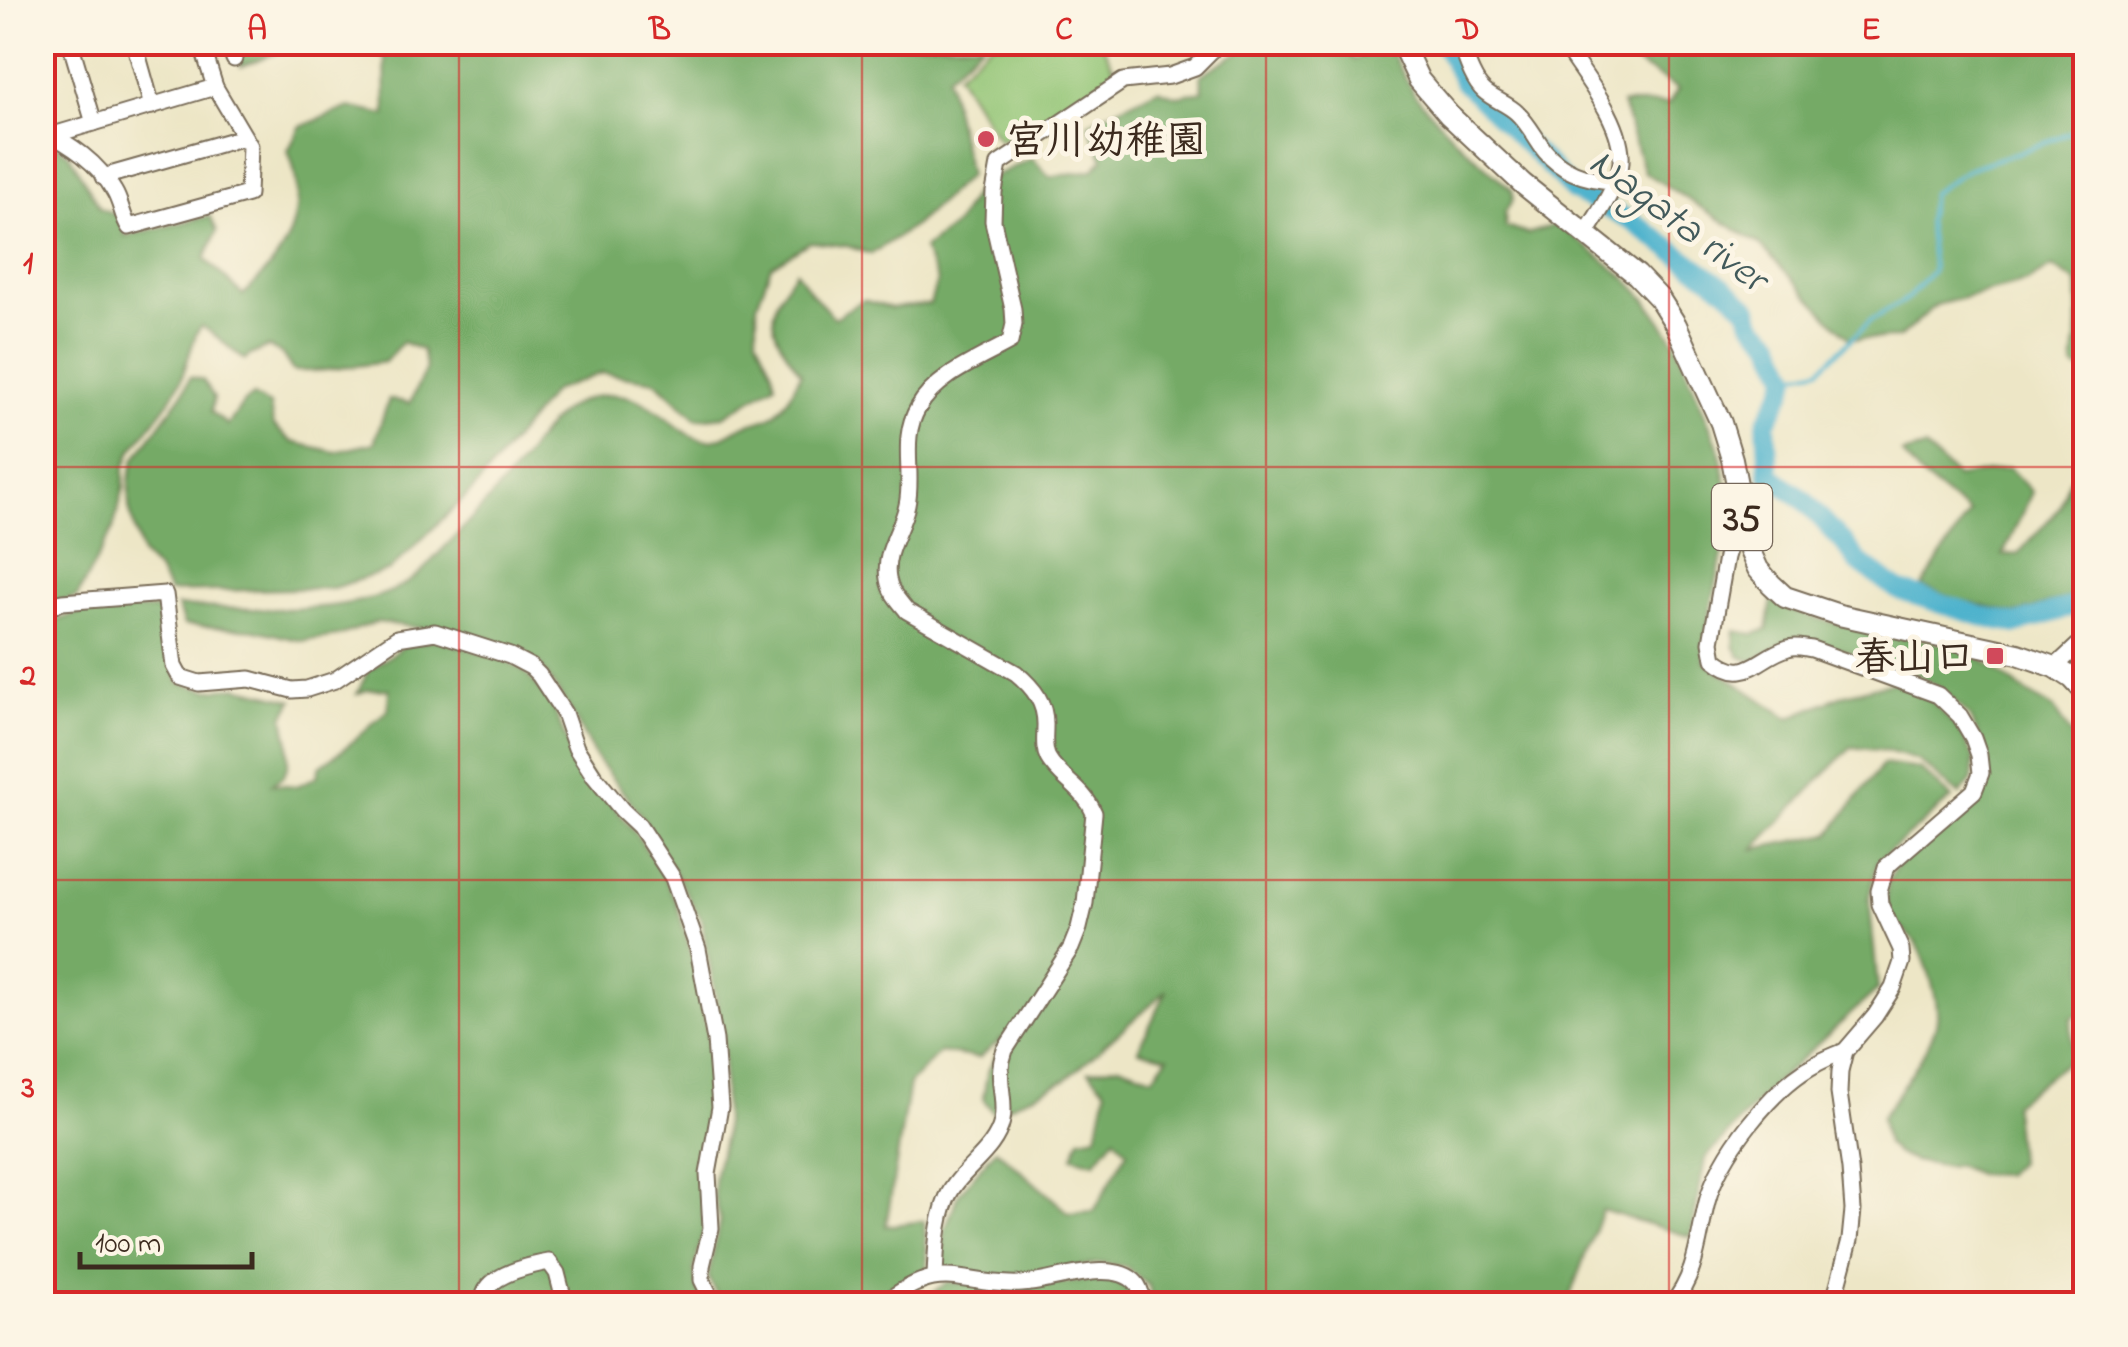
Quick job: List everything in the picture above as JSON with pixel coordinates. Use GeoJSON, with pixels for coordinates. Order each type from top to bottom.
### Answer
{"type":"FeatureCollection","features":[{"type":"Feature","properties":{"kind":"main road","name":"35"},"geometry":{"type":"LineString","coordinates":[[1401,42],[1419,80],[1449,115],[1523,184],[1590,227],[1658,298],[1676,325],[1726,436],[1750,552],[1758,569],[1786,597],[1839,615],[2018,654],[2055,668],[2072,678],[2086,694]]}},
{"type":"Feature","properties":{"kind":"street"},"geometry":{"type":"LineString","coordinates":[[70,42],[94,123]]}},
{"type":"Feature","properties":{"kind":"street"},"geometry":{"type":"LineString","coordinates":[[134,42],[152,106]]}},
{"type":"Feature","properties":{"kind":"street"},"geometry":{"type":"LineString","coordinates":[[48,133],[79,151],[103,177],[113,189],[129,227],[248,194],[250,146],[215,86],[200,42]]}},
{"type":"Feature","properties":{"kind":"street"},"geometry":{"type":"LineString","coordinates":[[935,1276],[938,1232],[948,1197],[994,1140],[1002,1121],[1000,1066],[1005,1050],[1071,948],[1079,928],[1086,903],[1094,812],[1080,790],[1049,761],[1044,747],[1046,720],[1042,702],[1032,686],[908,611],[896,599],[888,581],[887,562],[910,491],[907,440],[916,410],[932,388],[1010,342],[1013,309],[992,221],[999,164],[1123,81],[1170,76],[1195,68],[1220,42]]}},
{"type":"Feature","properties":{"kind":"street"},"geometry":{"type":"LineString","coordinates":[[1460,42],[1482,90],[1514,110],[1563,168],[1612,185]]}},
{"type":"Feature","properties":{"kind":"street"},"geometry":{"type":"LineString","coordinates":[[1562,42],[1616,129],[1621,166],[1590,227]]}},
{"type":"Feature","properties":{"kind":"street"},"geometry":{"type":"LineString","coordinates":[[48,133],[215,86]]}},
{"type":"Feature","properties":{"kind":"street"},"geometry":{"type":"LineString","coordinates":[[103,177],[244,137]]}},
{"type":"Feature","properties":{"kind":"street"},"geometry":{"type":"LineString","coordinates":[[1741,511],[1726,557],[1711,642],[1714,658],[1725,668],[1739,672],[1792,646],[1812,649],[1920,688],[1938,695],[1960,716],[1979,755],[1981,773],[1974,791],[1886,867],[1879,890],[1880,904],[1901,949],[1902,962],[1893,988],[1845,1052],[1838,1093],[1853,1210],[1850,1240],[1832,1304]]}},
{"type":"Feature","properties":{"kind":"street"},"geometry":{"type":"LineString","coordinates":[[42,610],[62,602],[165,594],[174,666],[180,676],[199,683],[250,679],[292,690],[307,689],[335,680],[398,638],[435,632],[532,667],[564,713],[576,748],[594,776],[638,826],[672,878],[698,949],[716,1040],[720,1107],[708,1174],[712,1228],[702,1266],[702,1280],[714,1304]]}},
{"type":"Feature","properties":{"kind":"street"},"geometry":{"type":"LineString","coordinates":[[2055,668],[2086,638]]}},
{"type":"Feature","properties":{"kind":"street"},"geometry":{"type":"LineString","coordinates":[[1672,1304],[1689,1278],[1713,1181],[1735,1142],[1798,1076],[1845,1052]]}},
{"type":"Feature","properties":{"kind":"street"},"geometry":{"type":"LineString","coordinates":[[481,1304],[493,1282],[549,1262],[557,1273],[565,1304]]}},
{"type":"Feature","properties":{"kind":"street"},"geometry":{"type":"LineString","coordinates":[[882,1304],[914,1283],[935,1276],[1027,1284],[1106,1271],[1137,1283],[1144,1304]]}},
{"type":"Feature","properties":{"kind":"green space"},"geometry":{"type":"Polygon","coordinates":[[[1101,42],[1118,76],[999,141],[957,74],[991,43],[1101,42]]]}},
{"type":"Feature","properties":{"kind":"green space"},"geometry":{"type":"Polygon","coordinates":[[[234,43],[983,43],[947,76],[969,175],[915,225],[871,254],[847,246],[810,242],[771,266],[757,304],[757,338],[775,384],[724,416],[697,419],[656,381],[602,373],[553,391],[475,488],[390,570],[333,588],[169,592],[158,571],[142,555],[129,508],[129,480],[134,460],[183,393],[190,377],[203,380],[214,398],[211,412],[228,425],[253,396],[270,405],[273,425],[292,442],[335,452],[374,443],[389,399],[410,403],[426,368],[422,350],[402,342],[385,362],[293,371],[282,354],[268,347],[245,360],[201,326],[169,402],[132,450],[124,469],[124,487],[113,529],[77,597],[43,607],[43,136],[69,154],[100,208],[121,217],[125,236],[210,216],[217,231],[205,259],[243,295],[272,264],[290,234],[297,192],[288,151],[300,127],[349,107],[386,115],[385,57],[344,46],[325,55],[295,46],[241,66],[234,43]]]}},
{"type":"Feature","properties":{"kind":"green space"},"geometry":{"type":"Polygon","coordinates":[[[1247,43],[1341,43],[1354,60],[1386,43],[1415,95],[1455,139],[1512,190],[1513,200],[1505,212],[1506,227],[1528,234],[1558,224],[1645,298],[1675,341],[1719,448],[1732,508],[1704,643],[1705,662],[1789,718],[1845,694],[1893,682],[1928,697],[1959,730],[1974,757],[1972,780],[1960,795],[1919,761],[1888,751],[1851,747],[1754,849],[1830,834],[1883,764],[1920,769],[1952,798],[1878,861],[1869,897],[1878,989],[1775,1083],[1705,1159],[1691,1237],[1602,1210],[1567,1304],[1153,1304],[1149,1286],[1126,1267],[1101,1263],[994,1277],[943,1268],[944,1232],[958,1195],[996,1149],[1069,1213],[1094,1211],[1127,1151],[1115,1137],[1095,1162],[1073,1156],[1080,1138],[1097,1135],[1106,1090],[1089,1071],[1119,1065],[1153,1077],[1168,1057],[1138,1050],[1167,990],[1065,1080],[994,1113],[983,1099],[987,1074],[1004,1037],[979,1058],[940,1052],[909,1084],[886,1226],[924,1221],[928,1268],[894,1285],[870,1304],[722,1304],[708,1278],[720,1219],[714,1178],[724,1135],[723,1037],[701,919],[641,815],[596,758],[539,663],[487,637],[377,622],[338,636],[302,641],[255,630],[184,625],[177,606],[333,606],[392,591],[425,569],[550,424],[579,402],[605,395],[626,396],[701,439],[719,438],[768,418],[785,402],[801,373],[782,346],[774,323],[778,300],[796,271],[834,318],[863,300],[892,308],[930,304],[937,280],[923,249],[955,225],[980,183],[1032,158],[1050,177],[1093,170],[1103,159],[1088,123],[1158,89],[1177,96],[1203,91],[1201,75],[1247,43]]]}},
{"type":"Feature","properties":{"kind":"green space"},"geometry":{"type":"Polygon","coordinates":[[[1602,43],[2085,43],[2085,373],[2073,366],[2078,325],[2077,283],[2052,267],[2027,282],[1936,305],[1899,338],[1850,339],[1759,244],[1644,172],[1622,104],[1669,104],[1678,89],[1602,43]]]}},
{"type":"Feature","properties":{"kind":"green space"},"geometry":{"type":"Polygon","coordinates":[[[1925,448],[1957,477],[2009,468],[2032,492],[2003,555],[2018,554],[2060,507],[2069,479],[2085,471],[2085,593],[2015,614],[1922,587],[1969,513],[1921,476],[1902,454],[1925,448]]]}},
{"type":"Feature","properties":{"kind":"green space"},"geometry":{"type":"Polygon","coordinates":[[[1772,600],[1792,611],[1827,621],[1961,648],[2054,709],[2075,741],[2085,730],[2085,1012],[2071,1018],[2073,1057],[2013,1104],[2018,1162],[2004,1175],[1977,1174],[1956,1165],[1913,1161],[1897,1154],[1886,1144],[1881,1118],[1923,1055],[1937,1018],[1934,991],[1921,951],[1888,909],[1888,883],[1897,865],[1969,807],[1981,792],[1984,746],[1969,716],[1944,691],[1912,670],[1816,643],[1789,640],[1753,661],[1740,657],[1734,646],[1735,631],[1753,634],[1767,630],[1772,600]]]}},
{"type":"Feature","properties":{"kind":"green space"},"geometry":{"type":"Polygon","coordinates":[[[160,609],[179,683],[209,690],[237,687],[293,700],[284,717],[288,764],[284,776],[272,784],[297,786],[317,776],[320,766],[388,710],[389,689],[357,694],[368,671],[404,646],[437,639],[501,659],[522,670],[550,700],[572,754],[657,865],[676,901],[692,956],[708,1036],[712,1105],[701,1185],[704,1229],[694,1270],[697,1290],[705,1304],[43,1304],[42,625],[85,611],[160,609]]]}},
{"type":"Feature","properties":{"kind":"green space"},"geometry":{"type":"Polygon","coordinates":[[[1101,1278],[1123,1285],[1136,1304],[939,1304],[933,1293],[946,1283],[1101,1278]]]}},
{"type":"Feature","properties":{"kind":"waterway","name":"Nagata river"},"geometry":{"type":"LineString","coordinates":[[1443,42],[1463,81],[1574,191],[1633,222],[1748,308],[1752,322],[1772,341],[1788,376],[1766,423],[1769,475],[1803,499],[1858,562],[1898,590],[2017,624],[2086,602]]}},
{"type":"Feature","properties":{"kind":"waterway"},"geometry":{"type":"LineString","coordinates":[[1788,376],[1820,369],[1871,320],[1908,298],[1933,270],[1927,220],[1932,193],[1970,168],[2086,126]]}},
{"type":"Feature","properties":{"kind":"place","name":"宮川幼稚園"},"geometry":{"type":"Point","coordinates":[986,139]}},
{"type":"Feature","properties":{"kind":"place","name":"春山口"},"geometry":{"type":"Point","coordinates":[1995,656]}}]}
